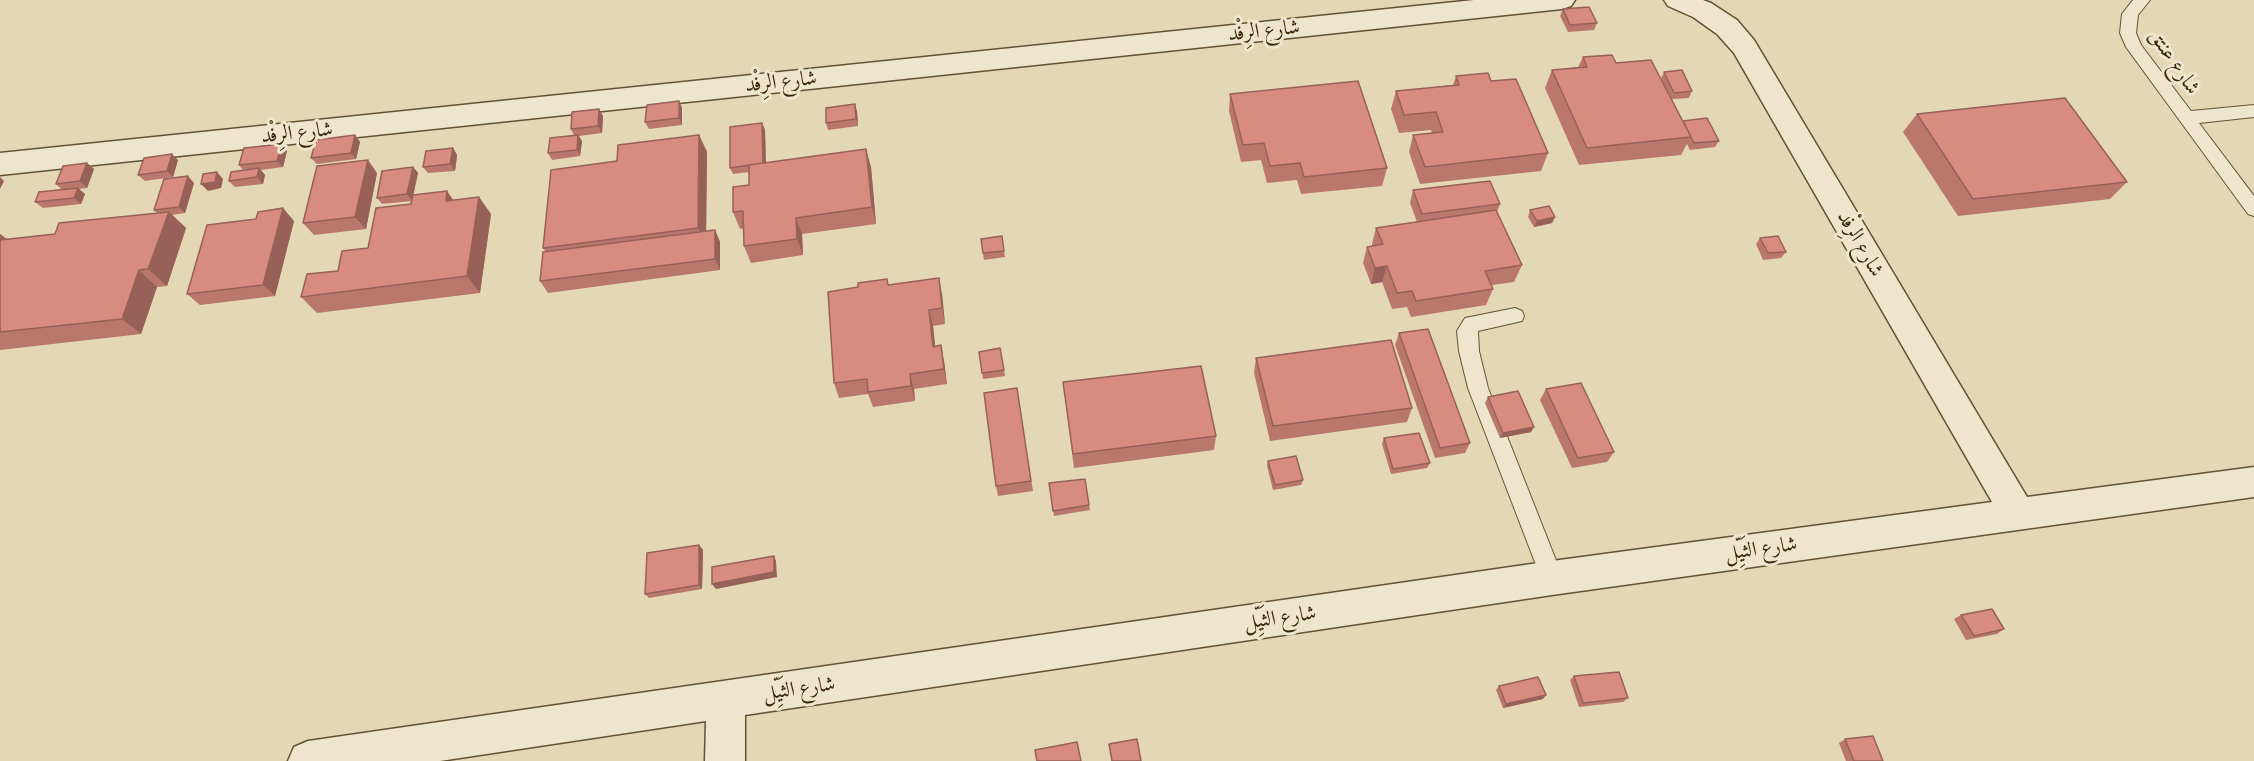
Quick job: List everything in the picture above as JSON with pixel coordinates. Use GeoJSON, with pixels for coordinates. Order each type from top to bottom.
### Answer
{"type":"FeatureCollection","features":[{"type":"Feature","properties":{"kind":"street","name":"شارع الرِفْد"},"geometry":{"type":"LineString","coordinates":[[0,164],[1562,0]]}},
{"type":"Feature","properties":{"kind":"street","name":"شارع الرِفْد"},"geometry":{"type":"LineString","coordinates":[[1677,0],[1702,10],[1727,27],[1744,47],[2018,514]]}},
{"type":"Feature","properties":{"kind":"street","name":"شارع الثَيِّل"},"geometry":{"type":"LineString","coordinates":[[308,761],[1552,578],[2254,482]]}},
{"type":"Feature","properties":{"kind":"street"},"geometry":{"type":"LineString","coordinates":[[725,761],[726,700]]}},
{"type":"Feature","properties":{"kind":"lane","name":"شارع عنتق"},"geometry":{"type":"LineString","coordinates":[[2142,0],[2130,14],[2128,33],[2145,66],[2254,209]]}},
{"type":"Feature","properties":{"kind":"lane","name":"شارع عنتق"},"geometry":{"type":"LineString","coordinates":[[2185,118],[2254,111]]}},
{"type":"Feature","properties":{"kind":"lane"},"geometry":{"type":"LineString","coordinates":[[1515,316],[1472,324],[1467,332],[1469,351],[1478,388],[1552,578]]}},
{"type":"Feature","properties":{"kind":"building"},"geometry":{"type":"Polygon","coordinates":[[[1589,7],[1597,23],[1570,25],[1563,9],[1589,7]]]}},
{"type":"Feature","properties":{"kind":"building"},"geometry":{"type":"Polygon","coordinates":[[[1612,55],[1616,63],[1651,60],[1691,137],[1587,148],[1552,70],[1587,67],[1583,57],[1612,55]]]}},
{"type":"Feature","properties":{"kind":"building"},"geometry":{"type":"Polygon","coordinates":[[[1682,70],[1692,91],[1674,93],[1664,72],[1682,70]]]}},
{"type":"Feature","properties":{"kind":"building"},"geometry":{"type":"Polygon","coordinates":[[[1488,73],[1491,81],[1516,79],[1548,153],[1425,167],[1413,135],[1443,132],[1436,112],[1404,115],[1396,91],[1459,85],[1456,76],[1488,73]]]}},
{"type":"Feature","properties":{"kind":"building"},"geometry":{"type":"Polygon","coordinates":[[[1358,81],[1387,168],[1304,177],[1300,163],[1270,166],[1264,143],[1243,145],[1230,94],[1358,81]]]}},
{"type":"Feature","properties":{"kind":"building"},"geometry":{"type":"Polygon","coordinates":[[[2065,98],[2127,182],[1973,199],[1917,114],[2065,98]]]}},
{"type":"Feature","properties":{"kind":"building"},"geometry":{"type":"Polygon","coordinates":[[[679,101],[679,118],[645,122],[647,105],[679,101]]]}},
{"type":"Feature","properties":{"kind":"building"},"geometry":{"type":"Polygon","coordinates":[[[855,104],[856,119],[826,123],[826,108],[855,104]]]}},
{"type":"Feature","properties":{"kind":"building"},"geometry":{"type":"Polygon","coordinates":[[[599,109],[598,126],[571,129],[572,112],[599,109]]]}},
{"type":"Feature","properties":{"kind":"building"},"geometry":{"type":"Polygon","coordinates":[[[1707,118],[1719,141],[1694,143],[1683,121],[1707,118]]]}},
{"type":"Feature","properties":{"kind":"building"},"geometry":{"type":"Polygon","coordinates":[[[762,123],[763,163],[730,168],[730,127],[762,123]]]}},
{"type":"Feature","properties":{"kind":"building"},"geometry":{"type":"Polygon","coordinates":[[[355,135],[351,153],[311,158],[316,140],[355,135]]]}},
{"type":"Feature","properties":{"kind":"building"},"geometry":{"type":"Polygon","coordinates":[[[578,135],[577,150],[548,153],[550,138],[578,135]]]}},
{"type":"Feature","properties":{"kind":"building"},"geometry":{"type":"Polygon","coordinates":[[[699,135],[698,228],[543,248],[551,170],[617,161],[618,145],[699,135]]]}},
{"type":"Feature","properties":{"kind":"building"},"geometry":{"type":"Polygon","coordinates":[[[282,144],[277,161],[239,165],[244,148],[282,144]]]}},
{"type":"Feature","properties":{"kind":"building"},"geometry":{"type":"Polygon","coordinates":[[[453,148],[450,164],[423,167],[426,151],[453,148]]]}},
{"type":"Feature","properties":{"kind":"building"},"geometry":{"type":"Polygon","coordinates":[[[866,149],[872,207],[796,218],[797,239],[744,246],[743,211],[733,212],[733,187],[749,185],[749,165],[866,149]]]}},
{"type":"Feature","properties":{"kind":"building"},"geometry":{"type":"Polygon","coordinates":[[[172,154],[167,171],[138,175],[144,158],[172,154]]]}},
{"type":"Feature","properties":{"kind":"building"},"geometry":{"type":"Polygon","coordinates":[[[368,160],[355,217],[303,223],[317,166],[368,160]]]}},
{"type":"Feature","properties":{"kind":"building"},"geometry":{"type":"Polygon","coordinates":[[[87,163],[80,181],[56,184],[63,166],[87,163]]]}},
{"type":"Feature","properties":{"kind":"building"},"geometry":{"type":"Polygon","coordinates":[[[413,167],[407,194],[377,198],[382,171],[413,167]]]}},
{"type":"Feature","properties":{"kind":"building"},"geometry":{"type":"Polygon","coordinates":[[[259,168],[257,177],[229,181],[231,172],[259,168]]]}},
{"type":"Feature","properties":{"kind":"building"},"geometry":{"type":"Polygon","coordinates":[[[217,172],[215,182],[201,184],[203,174],[217,172]]]}},
{"type":"Feature","properties":{"kind":"building"},"geometry":{"type":"Polygon","coordinates":[[[188,176],[179,207],[154,210],[164,179],[188,176]]]}},
{"type":"Feature","properties":{"kind":"building"},"geometry":{"type":"Polygon","coordinates":[[[1490,181],[1500,204],[1422,214],[1413,190],[1490,181]]]}},
{"type":"Feature","properties":{"kind":"building"},"geometry":{"type":"Polygon","coordinates":[[[78,188],[74,198],[35,202],[39,192],[78,188]]]}},
{"type":"Feature","properties":{"kind":"building"},"geometry":{"type":"Polygon","coordinates":[[[447,191],[446,201],[479,197],[467,276],[301,297],[307,274],[338,271],[342,251],[368,248],[376,208],[411,204],[413,195],[447,191]]]}},
{"type":"Feature","properties":{"kind":"building"},"geometry":{"type":"Polygon","coordinates":[[[1549,206],[1555,217],[1537,221],[1530,210],[1549,206]]]}},
{"type":"Feature","properties":{"kind":"building"},"geometry":{"type":"Polygon","coordinates":[[[283,208],[263,285],[187,294],[207,225],[256,219],[258,212],[283,208]]]}},
{"type":"Feature","properties":{"kind":"building"},"geometry":{"type":"Polygon","coordinates":[[[1496,210],[1522,265],[1485,271],[1493,289],[1416,301],[1412,291],[1397,293],[1387,266],[1375,268],[1367,247],[1383,244],[1376,228],[1496,210]]]}},
{"type":"Feature","properties":{"kind":"building"},"geometry":{"type":"Polygon","coordinates":[[[169,212],[148,269],[139,270],[122,319],[0,332],[0,240],[55,234],[59,223],[169,212]]]}},
{"type":"Feature","properties":{"kind":"building"},"geometry":{"type":"Polygon","coordinates":[[[715,230],[715,259],[540,281],[543,252],[715,230]]]}},
{"type":"Feature","properties":{"kind":"building"},"geometry":{"type":"Polygon","coordinates":[[[1002,236],[1004,251],[983,253],[981,239],[1002,236]]]}},
{"type":"Feature","properties":{"kind":"building"},"geometry":{"type":"Polygon","coordinates":[[[1778,236],[1786,252],[1768,253],[1760,238],[1778,236]]]}},
{"type":"Feature","properties":{"kind":"building"},"geometry":{"type":"Polygon","coordinates":[[[939,278],[942,308],[929,310],[933,347],[941,345],[944,369],[910,374],[911,386],[868,392],[867,379],[834,383],[828,292],[858,287],[858,283],[887,279],[888,285],[939,278]]]}},
{"type":"Feature","properties":{"kind":"building"},"geometry":{"type":"Polygon","coordinates":[[[1428,329],[1470,443],[1440,448],[1399,333],[1428,329]]]}},
{"type":"Feature","properties":{"kind":"building"},"geometry":{"type":"Polygon","coordinates":[[[1391,340],[1412,408],[1273,426],[1256,358],[1391,340]]]}},
{"type":"Feature","properties":{"kind":"building"},"geometry":{"type":"Polygon","coordinates":[[[1000,348],[1004,370],[982,373],[979,352],[1000,348]]]}},
{"type":"Feature","properties":{"kind":"building"},"geometry":{"type":"Polygon","coordinates":[[[1201,366],[1216,436],[1073,454],[1063,382],[1201,366]]]}},
{"type":"Feature","properties":{"kind":"building"},"geometry":{"type":"Polygon","coordinates":[[[1581,383],[1614,452],[1578,458],[1546,389],[1581,383]]]}},
{"type":"Feature","properties":{"kind":"building"},"geometry":{"type":"Polygon","coordinates":[[[1017,388],[1031,481],[996,486],[984,393],[1017,388]]]}},
{"type":"Feature","properties":{"kind":"building"},"geometry":{"type":"Polygon","coordinates":[[[1518,391],[1534,427],[1503,433],[1488,397],[1518,391]]]}},
{"type":"Feature","properties":{"kind":"building"},"geometry":{"type":"Polygon","coordinates":[[[1419,433],[1430,463],[1393,469],[1384,438],[1419,433]]]}},
{"type":"Feature","properties":{"kind":"building"},"geometry":{"type":"Polygon","coordinates":[[[1296,456],[1303,480],[1275,485],[1268,461],[1296,456]]]}},
{"type":"Feature","properties":{"kind":"building"},"geometry":{"type":"Polygon","coordinates":[[[1085,479],[1089,505],[1053,511],[1049,483],[1085,479]]]}},
{"type":"Feature","properties":{"kind":"building"},"geometry":{"type":"Polygon","coordinates":[[[699,545],[699,585],[645,594],[647,553],[699,545]]]}},
{"type":"Feature","properties":{"kind":"building"},"geometry":{"type":"Polygon","coordinates":[[[774,556],[774,572],[712,584],[712,567],[774,556]]]}},
{"type":"Feature","properties":{"kind":"building"},"geometry":{"type":"Polygon","coordinates":[[[1992,609],[2004,629],[1974,636],[1961,615],[1992,609]]]}},
{"type":"Feature","properties":{"kind":"building"},"geometry":{"type":"Polygon","coordinates":[[[1619,672],[1628,698],[1583,703],[1574,676],[1619,672]]]}},
{"type":"Feature","properties":{"kind":"building"},"geometry":{"type":"Polygon","coordinates":[[[1538,677],[1546,695],[1506,704],[1499,686],[1538,677]]]}},
{"type":"Feature","properties":{"kind":"building"},"geometry":{"type":"Polygon","coordinates":[[[1873,736],[1883,761],[1854,761],[1845,739],[1873,736]]]}},
{"type":"Feature","properties":{"kind":"building"},"geometry":{"type":"Polygon","coordinates":[[[1137,739],[1141,761],[1112,761],[1109,744],[1137,739]]]}},
{"type":"Feature","properties":{"kind":"building"},"geometry":{"type":"Polygon","coordinates":[[[1077,742],[1081,761],[1037,761],[1035,750],[1077,742]]]}}]}
